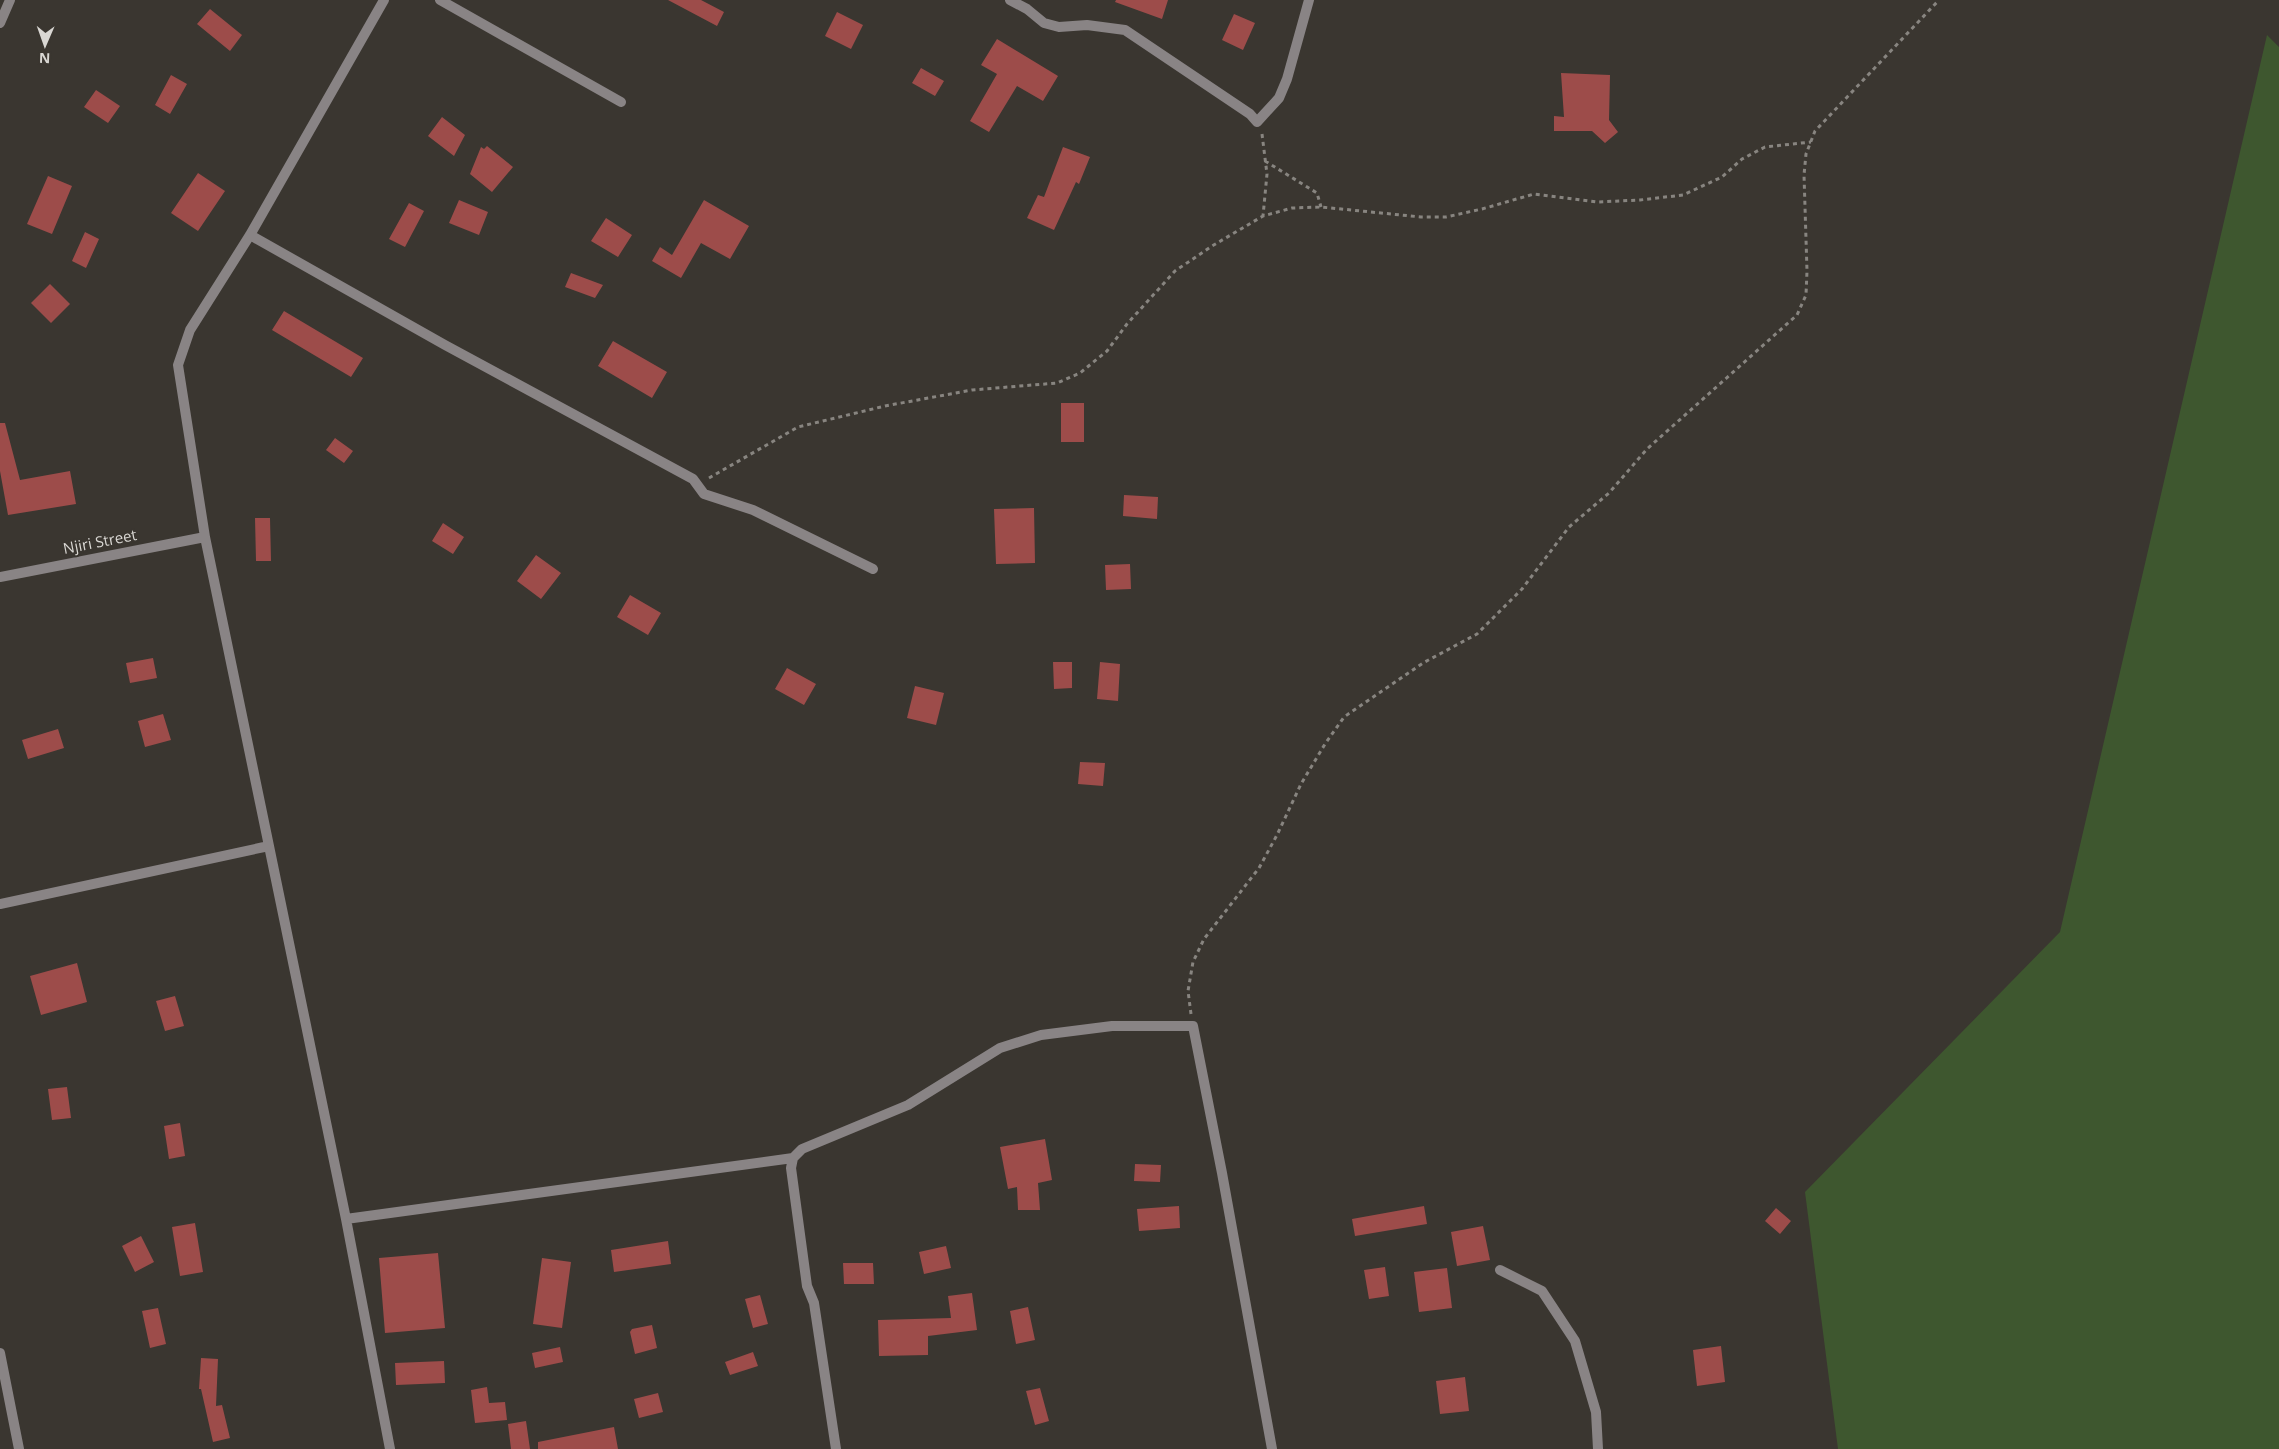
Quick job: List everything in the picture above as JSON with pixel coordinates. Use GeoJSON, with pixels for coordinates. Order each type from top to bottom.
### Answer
{"type":"FeatureCollection","features":[{"type":"Feature","properties":{"kind":"street"},"geometry":{"type":"LineString","coordinates":[[0,23],[10,0]]}},
{"type":"Feature","properties":{"kind":"street"},"geometry":{"type":"LineString","coordinates":[[384,0],[250,235],[190,330],[178,365],[205,537],[346,1219],[390,1449]]}},
{"type":"Feature","properties":{"kind":"street"},"geometry":{"type":"LineString","coordinates":[[440,0],[621,102]]}},
{"type":"Feature","properties":{"kind":"street"},"geometry":{"type":"LineString","coordinates":[[1010,0],[1027,9],[1044,23],[1059,27],[1087,24],[1125,30],[1250,114],[1257,122],[1279,98],[1287,79],[1309,0]]}},
{"type":"Feature","properties":{"kind":"street"},"geometry":{"type":"LineString","coordinates":[[250,235],[445,346],[693,479],[704,494],[754,510],[873,569]]}},
{"type":"Feature","properties":{"kind":"street","name":"Njiri Street"},"geometry":{"type":"LineString","coordinates":[[0,577],[205,537]]}},
{"type":"Feature","properties":{"kind":"street"},"geometry":{"type":"LineString","coordinates":[[0,904],[269,846]]}},
{"type":"Feature","properties":{"kind":"street"},"geometry":{"type":"LineString","coordinates":[[836,1449],[814,1303],[807,1286],[791,1168],[793,1158],[802,1149],[908,1105],[1000,1048],[1041,1035],[1112,1026],[1193,1026],[1222,1173],[1272,1449]]}},
{"type":"Feature","properties":{"kind":"street"},"geometry":{"type":"LineString","coordinates":[[346,1219],[793,1158]]}},
{"type":"Feature","properties":{"kind":"street"},"geometry":{"type":"LineString","coordinates":[[1500,1270],[1542,1291],[1575,1341],[1596,1412],[1598,1449]]}},
{"type":"Feature","properties":{"kind":"street"},"geometry":{"type":"LineString","coordinates":[[0,1353],[19,1449]]}},
{"type":"Feature","properties":{"kind":"path"},"geometry":{"type":"LineString","coordinates":[[1193,1026],[1188,991],[1193,962],[1204,939],[1259,868],[1301,784],[1344,717],[1423,662],[1477,634],[1522,589],[1569,527],[1609,493],[1647,449],[1797,315],[1806,295],[1804,175],[1806,154],[1815,132],[1939,0]]}},
{"type":"Feature","properties":{"kind":"path"},"geometry":{"type":"LineString","coordinates":[[1257,122],[1261,130],[1267,174],[1263,216]]}},
{"type":"Feature","properties":{"kind":"path"},"geometry":{"type":"LineString","coordinates":[[693,479],[707,479],[798,427],[885,406],[972,390],[1057,383],[1080,373],[1107,351],[1127,324],[1175,271],[1212,246],[1263,216],[1292,208],[1321,207],[1421,217],[1446,216],[1482,209],[1534,194],[1597,202],[1683,195],[1722,177],[1742,160],[1765,147],[1812,142]]}},
{"type":"Feature","properties":{"kind":"path"},"geometry":{"type":"LineString","coordinates":[[1266,161],[1316,193],[1321,207]]}},
{"type":"Feature","properties":{"kind":"green space"},"geometry":{"type":"Polygon","coordinates":[[[2267,35],[2279,47],[2279,1449],[1838,1449],[1805,1192],[2060,932],[2267,35]]]}},
{"type":"Feature","properties":{"kind":"building"},"geometry":{"type":"Polygon","coordinates":[[[668,0],[701,0],[724,12],[717,26],[668,0]]]}},
{"type":"Feature","properties":{"kind":"building"},"geometry":{"type":"Polygon","coordinates":[[[1116,0],[1168,0],[1162,19],[1115,2],[1116,0]]]}},
{"type":"Feature","properties":{"kind":"building"},"geometry":{"type":"Polygon","coordinates":[[[210,9],[242,35],[230,51],[197,24],[210,9]]]}},
{"type":"Feature","properties":{"kind":"building"},"geometry":{"type":"Polygon","coordinates":[[[837,12],[863,25],[851,49],[825,36],[837,12]]]}},
{"type":"Feature","properties":{"kind":"building"},"geometry":{"type":"Polygon","coordinates":[[[1234,14],[1255,23],[1243,50],[1222,40],[1234,14]]]}},
{"type":"Feature","properties":{"kind":"building"},"geometry":{"type":"Polygon","coordinates":[[[997,39],[1058,76],[1043,101],[1017,86],[989,132],[970,121],[997,74],[981,65],[997,39]]]}},
{"type":"Feature","properties":{"kind":"building"},"geometry":{"type":"Polygon","coordinates":[[[921,68],[944,81],[935,96],[912,83],[921,68]]]}},
{"type":"Feature","properties":{"kind":"building"},"geometry":{"type":"Polygon","coordinates":[[[1561,73],[1610,75],[1609,120],[1618,132],[1605,143],[1592,131],[1554,131],[1554,116],[1564,117],[1561,73]]]}},
{"type":"Feature","properties":{"kind":"building"},"geometry":{"type":"Polygon","coordinates":[[[171,75],[187,84],[170,114],[155,105],[171,75]]]}},
{"type":"Feature","properties":{"kind":"building"},"geometry":{"type":"Polygon","coordinates":[[[96,90],[120,106],[108,123],[84,107],[96,90]]]}},
{"type":"Feature","properties":{"kind":"building"},"geometry":{"type":"Polygon","coordinates":[[[442,117],[465,135],[454,156],[428,136],[442,117]]]}},
{"type":"Feature","properties":{"kind":"building"},"geometry":{"type":"Polygon","coordinates":[[[487,146],[513,167],[492,192],[470,174],[481,147],[484,149],[487,146]]]}},
{"type":"Feature","properties":{"kind":"building"},"geometry":{"type":"Polygon","coordinates":[[[1063,147],[1090,157],[1079,184],[1076,182],[1054,230],[1027,218],[1038,195],[1044,197],[1063,147]]]}},
{"type":"Feature","properties":{"kind":"building"},"geometry":{"type":"Polygon","coordinates":[[[198,173],[225,191],[198,231],[171,213],[198,173]]]}},
{"type":"Feature","properties":{"kind":"building"},"geometry":{"type":"Polygon","coordinates":[[[48,176],[72,186],[52,234],[27,224],[48,176]]]}},
{"type":"Feature","properties":{"kind":"building"},"geometry":{"type":"Polygon","coordinates":[[[459,200],[488,212],[479,235],[449,223],[459,200]]]}},
{"type":"Feature","properties":{"kind":"building"},"geometry":{"type":"Polygon","coordinates":[[[704,200],[749,226],[730,259],[701,243],[681,278],[652,261],[660,247],[672,255],[704,200]]]}},
{"type":"Feature","properties":{"kind":"building"},"geometry":{"type":"Polygon","coordinates":[[[409,203],[424,211],[405,247],[389,239],[409,203]]]}},
{"type":"Feature","properties":{"kind":"building"},"geometry":{"type":"Polygon","coordinates":[[[606,218],[632,235],[618,257],[591,241],[606,218]]]}},
{"type":"Feature","properties":{"kind":"building"},"geometry":{"type":"Polygon","coordinates":[[[85,232],[99,239],[86,268],[72,261],[85,232]]]}},
{"type":"Feature","properties":{"kind":"building"},"geometry":{"type":"Polygon","coordinates":[[[571,273],[603,285],[595,298],[565,287],[571,273]]]}},
{"type":"Feature","properties":{"kind":"building"},"geometry":{"type":"Polygon","coordinates":[[[50,284],[70,304],[51,323],[31,303],[50,284]]]}},
{"type":"Feature","properties":{"kind":"building"},"geometry":{"type":"Polygon","coordinates":[[[284,311],[363,358],[351,377],[272,330],[284,311]]]}},
{"type":"Feature","properties":{"kind":"building"},"geometry":{"type":"Polygon","coordinates":[[[613,341],[667,372],[652,398],[598,366],[613,341]]]}},
{"type":"Feature","properties":{"kind":"building"},"geometry":{"type":"Polygon","coordinates":[[[1061,403],[1084,403],[1084,442],[1061,442],[1061,403]]]}},
{"type":"Feature","properties":{"kind":"building"},"geometry":{"type":"Polygon","coordinates":[[[0,423],[5,423],[20,480],[70,471],[76,504],[8,515],[0,471],[0,423]]]}},
{"type":"Feature","properties":{"kind":"building"},"geometry":{"type":"Polygon","coordinates":[[[335,438],[353,451],[344,463],[326,450],[335,438]]]}},
{"type":"Feature","properties":{"kind":"building"},"geometry":{"type":"Polygon","coordinates":[[[1124,495],[1158,497],[1157,519],[1123,516],[1124,495]]]}},
{"type":"Feature","properties":{"kind":"building"},"geometry":{"type":"Polygon","coordinates":[[[1034,508],[1035,563],[996,564],[994,509],[1034,508]]]}},
{"type":"Feature","properties":{"kind":"building"},"geometry":{"type":"Polygon","coordinates":[[[255,518],[270,518],[271,561],[256,561],[255,518]]]}},
{"type":"Feature","properties":{"kind":"building"},"geometry":{"type":"Polygon","coordinates":[[[443,523],[464,537],[453,554],[432,541],[443,523]]]}},
{"type":"Feature","properties":{"kind":"building"},"geometry":{"type":"Polygon","coordinates":[[[536,555],[561,573],[541,599],[517,581],[536,555]]]}},
{"type":"Feature","properties":{"kind":"building"},"geometry":{"type":"Polygon","coordinates":[[[1130,564],[1131,589],[1106,590],[1105,565],[1130,564]]]}},
{"type":"Feature","properties":{"kind":"building"},"geometry":{"type":"Polygon","coordinates":[[[630,595],[661,613],[648,635],[617,617],[630,595]]]}},
{"type":"Feature","properties":{"kind":"building"},"geometry":{"type":"Polygon","coordinates":[[[153,658],[157,678],[130,683],[126,663],[153,658]]]}},
{"type":"Feature","properties":{"kind":"building"},"geometry":{"type":"Polygon","coordinates":[[[1053,662],[1072,662],[1072,688],[1054,689],[1053,662]]]}},
{"type":"Feature","properties":{"kind":"building"},"geometry":{"type":"Polygon","coordinates":[[[1100,662],[1120,664],[1118,701],[1097,699],[1100,662]]]}},
{"type":"Feature","properties":{"kind":"building"},"geometry":{"type":"Polygon","coordinates":[[[787,668],[816,684],[804,705],[775,689],[787,668]]]}},
{"type":"Feature","properties":{"kind":"building"},"geometry":{"type":"Polygon","coordinates":[[[915,686],[944,693],[936,725],[907,718],[915,686]]]}},
{"type":"Feature","properties":{"kind":"building"},"geometry":{"type":"Polygon","coordinates":[[[163,714],[171,740],[145,747],[138,721],[163,714]]]}},
{"type":"Feature","properties":{"kind":"building"},"geometry":{"type":"Polygon","coordinates":[[[58,729],[64,748],[28,759],[22,740],[58,729]]]}},
{"type":"Feature","properties":{"kind":"building"},"geometry":{"type":"Polygon","coordinates":[[[1080,762],[1105,763],[1103,786],[1078,784],[1080,762]]]}},
{"type":"Feature","properties":{"kind":"building"},"geometry":{"type":"Polygon","coordinates":[[[77,963],[87,1002],[41,1015],[30,976],[77,963]]]}},
{"type":"Feature","properties":{"kind":"building"},"geometry":{"type":"Polygon","coordinates":[[[175,996],[184,1026],[165,1031],[156,1001],[175,996]]]}},
{"type":"Feature","properties":{"kind":"building"},"geometry":{"type":"Polygon","coordinates":[[[67,1087],[71,1118],[52,1120],[48,1089],[67,1087]]]}},
{"type":"Feature","properties":{"kind":"building"},"geometry":{"type":"Polygon","coordinates":[[[180,1123],[185,1156],[169,1159],[164,1126],[180,1123]]]}},
{"type":"Feature","properties":{"kind":"building"},"geometry":{"type":"Polygon","coordinates":[[[1045,1139],[1052,1180],[1038,1183],[1040,1210],[1018,1210],[1017,1187],[1008,1189],[1000,1147],[1045,1139]]]}},
{"type":"Feature","properties":{"kind":"building"},"geometry":{"type":"Polygon","coordinates":[[[1135,1164],[1161,1165],[1160,1182],[1134,1181],[1135,1164]]]}},
{"type":"Feature","properties":{"kind":"building"},"geometry":{"type":"Polygon","coordinates":[[[1179,1206],[1180,1228],[1139,1231],[1137,1209],[1179,1206]]]}},
{"type":"Feature","properties":{"kind":"building"},"geometry":{"type":"Polygon","coordinates":[[[1424,1206],[1427,1224],[1355,1236],[1352,1219],[1424,1206]]]}},
{"type":"Feature","properties":{"kind":"building"},"geometry":{"type":"Polygon","coordinates":[[[1776,1208],[1791,1221],[1780,1234],[1765,1221],[1776,1208]]]}},
{"type":"Feature","properties":{"kind":"building"},"geometry":{"type":"Polygon","coordinates":[[[195,1223],[203,1272],[180,1276],[172,1227],[195,1223]]]}},
{"type":"Feature","properties":{"kind":"building"},"geometry":{"type":"Polygon","coordinates":[[[1483,1226],[1490,1260],[1457,1266],[1451,1232],[1483,1226]]]}},
{"type":"Feature","properties":{"kind":"building"},"geometry":{"type":"Polygon","coordinates":[[[141,1236],[154,1262],[135,1272],[122,1246],[141,1236]]]}},
{"type":"Feature","properties":{"kind":"building"},"geometry":{"type":"Polygon","coordinates":[[[668,1241],[671,1264],[614,1272],[611,1250],[668,1241]]]}},
{"type":"Feature","properties":{"kind":"building"},"geometry":{"type":"Polygon","coordinates":[[[946,1246],[951,1268],[924,1274],[919,1252],[946,1246]]]}},
{"type":"Feature","properties":{"kind":"building"},"geometry":{"type":"Polygon","coordinates":[[[438,1253],[445,1328],[385,1333],[379,1258],[438,1253]]]}},
{"type":"Feature","properties":{"kind":"building"},"geometry":{"type":"Polygon","coordinates":[[[542,1258],[571,1262],[562,1328],[533,1324],[542,1258]]]}},
{"type":"Feature","properties":{"kind":"building"},"geometry":{"type":"Polygon","coordinates":[[[843,1263],[873,1263],[874,1284],[844,1284],[843,1263]]]}},
{"type":"Feature","properties":{"kind":"building"},"geometry":{"type":"Polygon","coordinates":[[[1385,1267],[1389,1296],[1369,1299],[1364,1270],[1385,1267]]]}},
{"type":"Feature","properties":{"kind":"building"},"geometry":{"type":"Polygon","coordinates":[[[1447,1268],[1452,1308],[1419,1312],[1414,1272],[1447,1268]]]}},
{"type":"Feature","properties":{"kind":"building"},"geometry":{"type":"Polygon","coordinates":[[[972,1293],[977,1330],[928,1336],[928,1355],[879,1356],[878,1320],[951,1318],[948,1296],[972,1293]]]}},
{"type":"Feature","properties":{"kind":"building"},"geometry":{"type":"Polygon","coordinates":[[[760,1295],[768,1324],[753,1328],[745,1299],[760,1295]]]}},
{"type":"Feature","properties":{"kind":"building"},"geometry":{"type":"Polygon","coordinates":[[[1028,1307],[1035,1340],[1016,1344],[1010,1311],[1028,1307]]]}},
{"type":"Feature","properties":{"kind":"building"},"geometry":{"type":"Polygon","coordinates":[[[158,1308],[166,1344],[150,1348],[142,1311],[158,1308]]]}},
{"type":"Feature","properties":{"kind":"building"},"geometry":{"type":"Polygon","coordinates":[[[652,1325],[657,1348],[635,1354],[630,1332],[632,1329],[652,1325]]]}},
{"type":"Feature","properties":{"kind":"building"},"geometry":{"type":"Polygon","coordinates":[[[1721,1346],[1725,1382],[1697,1386],[1693,1350],[1721,1346]]]}},
{"type":"Feature","properties":{"kind":"building"},"geometry":{"type":"Polygon","coordinates":[[[560,1347],[563,1362],[535,1368],[532,1353],[560,1347]]]}},
{"type":"Feature","properties":{"kind":"building"},"geometry":{"type":"Polygon","coordinates":[[[753,1352],[758,1366],[730,1375],[725,1362],[753,1352]]]}},
{"type":"Feature","properties":{"kind":"building"},"geometry":{"type":"Polygon","coordinates":[[[201,1358],[218,1359],[216,1406],[222,1405],[230,1438],[213,1442],[201,1389],[199,1389],[201,1358]]]}},
{"type":"Feature","properties":{"kind":"building"},"geometry":{"type":"Polygon","coordinates":[[[444,1361],[445,1383],[396,1385],[395,1363],[444,1361]]]}},
{"type":"Feature","properties":{"kind":"building"},"geometry":{"type":"Polygon","coordinates":[[[1465,1377],[1469,1411],[1440,1414],[1436,1381],[1465,1377]]]}},
{"type":"Feature","properties":{"kind":"building"},"geometry":{"type":"Polygon","coordinates":[[[487,1387],[489,1403],[505,1402],[507,1420],[475,1423],[471,1390],[487,1387]]]}},
{"type":"Feature","properties":{"kind":"building"},"geometry":{"type":"Polygon","coordinates":[[[1040,1388],[1049,1421],[1035,1425],[1026,1391],[1040,1388]]]}},
{"type":"Feature","properties":{"kind":"building"},"geometry":{"type":"Polygon","coordinates":[[[658,1393],[663,1412],[639,1418],[634,1399],[658,1393]]]}},
{"type":"Feature","properties":{"kind":"building"},"geometry":{"type":"Polygon","coordinates":[[[526,1421],[530,1449],[511,1449],[508,1424],[526,1421]]]}},
{"type":"Feature","properties":{"kind":"building"},"geometry":{"type":"Polygon","coordinates":[[[614,1427],[618,1449],[538,1449],[538,1442],[614,1427]]]}}]}
